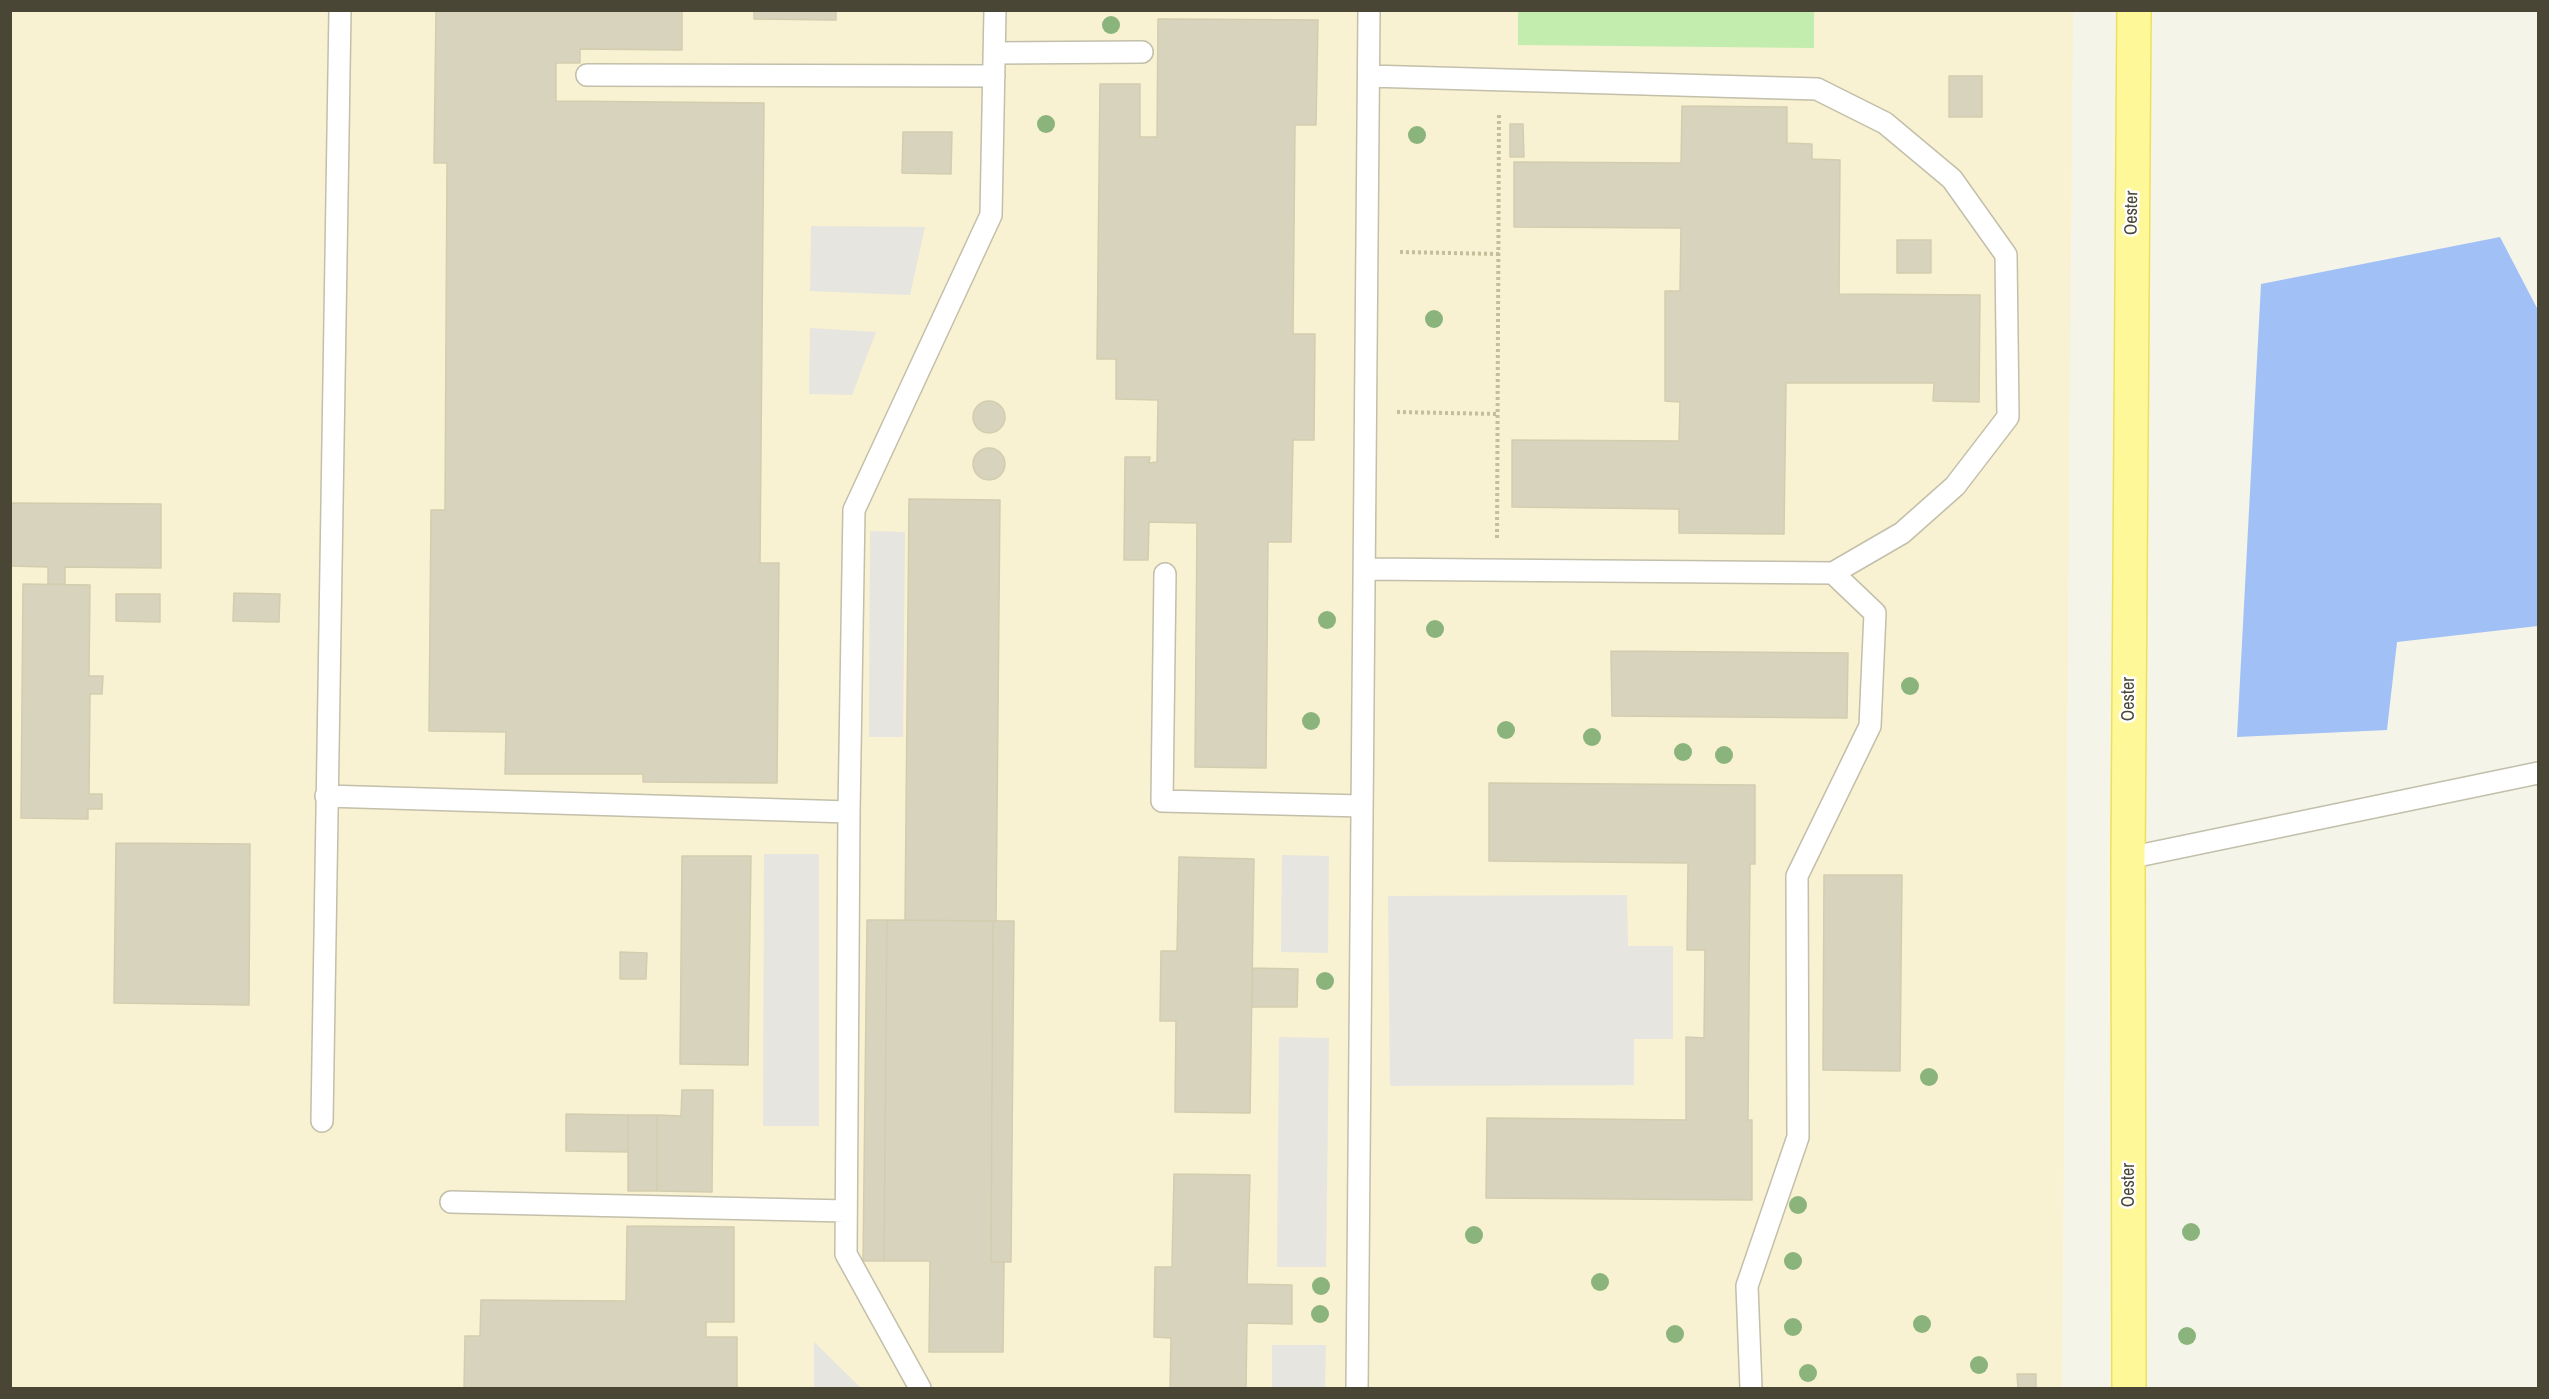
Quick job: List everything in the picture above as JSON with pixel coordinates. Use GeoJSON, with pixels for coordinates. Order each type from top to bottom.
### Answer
{"type":"FeatureCollection","features":[{"type":"Feature","properties":{"kind":"main road","name":"Oester"},"geometry":{"type":"LineString","coordinates":[[2129,1389],[2128,858],[2134,10]]}},
{"type":"Feature","properties":{"kind":"lane"},"geometry":{"type":"LineString","coordinates":[[322,1121],[340,10]]}},
{"type":"Feature","properties":{"kind":"lane"},"geometry":{"type":"LineString","coordinates":[[920,1389],[846,1254],[854,510],[991,216],[995,10]]}},
{"type":"Feature","properties":{"kind":"lane"},"geometry":{"type":"LineString","coordinates":[[1358,1389],[1369,10]]}},
{"type":"Feature","properties":{"kind":"lane"},"geometry":{"type":"LineString","coordinates":[[994,53],[1142,52]]}},
{"type":"Feature","properties":{"kind":"lane"},"geometry":{"type":"LineString","coordinates":[[587,75],[994,76]]}},
{"type":"Feature","properties":{"kind":"lane"},"geometry":{"type":"LineString","coordinates":[[1366,570],[1833,573],[1902,533],[1955,486],[2008,417],[2007,255],[1952,179],[1885,123],[1817,88],[1368,76]]}},
{"type":"Feature","properties":{"kind":"lane"},"geometry":{"type":"LineString","coordinates":[[1751,1389],[1747,1286],[1798,1137],[1797,876],[1869,726],[1875,613],[1833,573]]}},
{"type":"Feature","properties":{"kind":"lane"},"geometry":{"type":"LineString","coordinates":[[1165,574],[1162,801],[1362,806]]}},
{"type":"Feature","properties":{"kind":"lane"},"geometry":{"type":"LineString","coordinates":[[2128,858],[2538,772]]}},
{"type":"Feature","properties":{"kind":"lane"},"geometry":{"type":"LineString","coordinates":[[326,796],[849,812]]}},
{"type":"Feature","properties":{"kind":"lane"},"geometry":{"type":"LineString","coordinates":[[451,1202],[846,1211]]}},
{"type":"Feature","properties":{"kind":"path"},"geometry":{"type":"LineString","coordinates":[[1497,571],[1499,80]]}},
{"type":"Feature","properties":{"kind":"path"},"geometry":{"type":"LineString","coordinates":[[1366,251],[1499,254]]}},
{"type":"Feature","properties":{"kind":"path"},"geometry":{"type":"LineString","coordinates":[[1366,411],[1498,414]]}},
{"type":"Feature","properties":{"kind":"shaded area"},"geometry":{"type":"Polygon","coordinates":[[[10,11],[2073,11],[2062,1388],[11,1388],[10,11]]]}},
{"type":"Feature","properties":{"kind":"shaded area"},"geometry":{"type":"Polygon","coordinates":[[[811,226],[925,227],[910,295],[810,291],[811,226]]]}},
{"type":"Feature","properties":{"kind":"shaded area"},"geometry":{"type":"Polygon","coordinates":[[[810,328],[876,332],[852,395],[809,394],[810,328]]]}},
{"type":"Feature","properties":{"kind":"shaded area"},"geometry":{"type":"Polygon","coordinates":[[[870,531],[905,532],[903,737],[869,737],[870,531]]]}},
{"type":"Feature","properties":{"kind":"shaded area"},"geometry":{"type":"Polygon","coordinates":[[[764,854],[819,854],[819,1126],[763,1126],[764,854]]]}},
{"type":"Feature","properties":{"kind":"shaded area"},"geometry":{"type":"Polygon","coordinates":[[[1282,855],[1329,856],[1328,953],[1281,952],[1282,855]]]}},
{"type":"Feature","properties":{"kind":"shaded area"},"geometry":{"type":"Polygon","coordinates":[[[1627,895],[1628,946],[1673,946],[1673,1039],[1634,1039],[1634,1085],[1390,1086],[1388,896],[1627,895]]]}},
{"type":"Feature","properties":{"kind":"shaded area"},"geometry":{"type":"Polygon","coordinates":[[[1279,1037],[1329,1038],[1326,1267],[1277,1267],[1279,1037]]]}},
{"type":"Feature","properties":{"kind":"shaded area"},"geometry":{"type":"Polygon","coordinates":[[[814,1342],[861,1388],[814,1388],[814,1342]]]}},
{"type":"Feature","properties":{"kind":"shaded area"},"geometry":{"type":"Polygon","coordinates":[[[1272,1345],[1326,1345],[1325,1388],[1272,1388],[1272,1345]]]}},
{"type":"Feature","properties":{"kind":"green space"},"geometry":{"type":"Polygon","coordinates":[[[1518,11],[1814,11],[1814,48],[1518,45],[1518,11]]]}},
{"type":"Feature","properties":{"kind":"water"},"geometry":{"type":"Polygon","coordinates":[[[2500,237],[2538,310],[2538,626],[2397,642],[2387,730],[2237,737],[2261,284],[2500,237]]]}},
{"type":"Feature","properties":{"kind":"building"},"geometry":{"type":"Polygon","coordinates":[[[436,10],[682,10],[682,50],[580,49],[580,63],[556,63],[556,101],[764,103],[760,563],[779,563],[777,783],[643,782],[643,774],[505,774],[506,732],[429,731],[431,510],[445,510],[447,163],[434,163],[436,10]]]}},
{"type":"Feature","properties":{"kind":"building"},"geometry":{"type":"Polygon","coordinates":[[[754,10],[836,10],[836,20],[754,19],[754,10]]]}},
{"type":"Feature","properties":{"kind":"building"},"geometry":{"type":"Polygon","coordinates":[[[1158,19],[1318,20],[1316,125],[1295,125],[1293,334],[1315,334],[1314,440],[1293,440],[1291,542],[1268,542],[1266,768],[1195,767],[1197,523],[1149,522],[1148,560],[1124,560],[1125,457],[1150,457],[1149,463],[1157,462],[1158,400],[1116,399],[1116,359],[1097,359],[1100,84],[1140,84],[1140,137],[1157,137],[1158,19]]]}},
{"type":"Feature","properties":{"kind":"building"},"geometry":{"type":"Polygon","coordinates":[[[1949,76],[1982,76],[1982,117],[1949,117],[1949,76]]]}},
{"type":"Feature","properties":{"kind":"building"},"geometry":{"type":"Polygon","coordinates":[[[1682,106],[1787,107],[1787,143],[1812,144],[1812,159],[1840,160],[1839,294],[1980,295],[1979,402],[1933,401],[1934,383],[1786,383],[1784,534],[1679,533],[1679,509],[1512,507],[1512,440],[1679,441],[1680,402],[1665,401],[1665,291],[1680,291],[1681,228],[1514,227],[1514,162],[1681,163],[1682,106]]]}},
{"type":"Feature","properties":{"kind":"building"},"geometry":{"type":"Polygon","coordinates":[[[1510,124],[1523,124],[1524,157],[1510,157],[1510,124]]]}},
{"type":"Feature","properties":{"kind":"building"},"geometry":{"type":"Polygon","coordinates":[[[903,132],[952,132],[951,174],[902,173],[903,132]]]}},
{"type":"Feature","properties":{"kind":"building"},"geometry":{"type":"Polygon","coordinates":[[[1897,240],[1931,240],[1931,273],[1897,273],[1897,240]]]}},
{"type":"Feature","properties":{"kind":"building"},"geometry":{"type":"Polygon","coordinates":[[[989,401],[1000,406],[1005,417],[1000,428],[989,433],[978,428],[973,417],[978,406],[989,401]]]}},
{"type":"Feature","properties":{"kind":"building"},"geometry":{"type":"Polygon","coordinates":[[[989,448],[1000,453],[1005,464],[1000,475],[989,480],[978,475],[973,464],[978,453],[989,448]]]}},
{"type":"Feature","properties":{"kind":"building"},"geometry":{"type":"Polygon","coordinates":[[[909,499],[1000,500],[996,921],[905,920],[909,499]]]}},
{"type":"Feature","properties":{"kind":"building"},"geometry":{"type":"Polygon","coordinates":[[[10,503],[161,504],[161,568],[65,567],[65,584],[48,584],[48,567],[10,566],[10,503]]]}},
{"type":"Feature","properties":{"kind":"building"},"geometry":{"type":"Polygon","coordinates":[[[23,584],[90,585],[89,676],[103,676],[102,694],[90,694],[89,794],[102,794],[102,809],[88,809],[88,819],[21,818],[23,584]]]}},
{"type":"Feature","properties":{"kind":"building"},"geometry":{"type":"Polygon","coordinates":[[[234,593],[280,594],[279,622],[233,621],[234,593]]]}},
{"type":"Feature","properties":{"kind":"building"},"geometry":{"type":"Polygon","coordinates":[[[116,594],[160,594],[160,622],[116,621],[116,594]]]}},
{"type":"Feature","properties":{"kind":"building"},"geometry":{"type":"Polygon","coordinates":[[[1611,651],[1848,653],[1847,718],[1612,716],[1611,651]]]}},
{"type":"Feature","properties":{"kind":"building"},"geometry":{"type":"Polygon","coordinates":[[[1489,783],[1755,785],[1755,864],[1750,864],[1748,1120],[1752,1120],[1752,1200],[1486,1198],[1487,1118],[1686,1120],[1686,1037],[1704,1038],[1705,950],[1687,950],[1688,863],[1489,861],[1489,783]]]}},
{"type":"Feature","properties":{"kind":"building"},"geometry":{"type":"Polygon","coordinates":[[[116,843],[250,844],[249,1005],[114,1003],[116,843]]]}},
{"type":"Feature","properties":{"kind":"building"},"geometry":{"type":"Polygon","coordinates":[[[682,856],[751,856],[748,1065],[680,1064],[682,856]]]}},
{"type":"Feature","properties":{"kind":"building"},"geometry":{"type":"Polygon","coordinates":[[[1179,857],[1254,859],[1250,1113],[1175,1112],[1176,1021],[1160,1021],[1161,951],[1177,951],[1179,857]]]}},
{"type":"Feature","properties":{"kind":"building"},"geometry":{"type":"Polygon","coordinates":[[[1824,875],[1902,875],[1900,1071],[1823,1070],[1824,875]]]}},
{"type":"Feature","properties":{"kind":"building"},"geometry":{"type":"Polygon","coordinates":[[[867,920],[887,920],[884,1261],[863,1261],[867,920]]]}},
{"type":"Feature","properties":{"kind":"building"},"geometry":{"type":"Polygon","coordinates":[[[887,920],[993,921],[991,1262],[1004,1262],[1003,1352],[929,1352],[930,1261],[884,1261],[887,920]]]}},
{"type":"Feature","properties":{"kind":"building"},"geometry":{"type":"Polygon","coordinates":[[[993,921],[1014,921],[1011,1262],[991,1262],[993,921]]]}},
{"type":"Feature","properties":{"kind":"building"},"geometry":{"type":"Polygon","coordinates":[[[620,952],[647,953],[646,979],[620,979],[620,952]]]}},
{"type":"Feature","properties":{"kind":"building"},"geometry":{"type":"Polygon","coordinates":[[[1253,968],[1298,969],[1297,1007],[1252,1007],[1253,968]]]}},
{"type":"Feature","properties":{"kind":"building"},"geometry":{"type":"Polygon","coordinates":[[[682,1090],[713,1090],[712,1192],[657,1191],[657,1115],[681,1116],[682,1090]]]}},
{"type":"Feature","properties":{"kind":"building"},"geometry":{"type":"Polygon","coordinates":[[[566,1114],[628,1115],[628,1152],[566,1151],[566,1114]]]}},
{"type":"Feature","properties":{"kind":"building"},"geometry":{"type":"Polygon","coordinates":[[[628,1115],[657,1115],[657,1191],[628,1191],[628,1115]]]}},
{"type":"Feature","properties":{"kind":"building"},"geometry":{"type":"Polygon","coordinates":[[[1174,1174],[1250,1175],[1247,1284],[1292,1285],[1292,1324],[1247,1323],[1246,1388],[1170,1388],[1171,1338],[1154,1337],[1155,1267],[1172,1267],[1174,1174]]]}},
{"type":"Feature","properties":{"kind":"building"},"geometry":{"type":"Polygon","coordinates":[[[627,1226],[734,1227],[734,1322],[706,1322],[706,1337],[737,1337],[737,1388],[464,1388],[465,1336],[480,1336],[481,1300],[626,1301],[627,1226]]]}},
{"type":"Feature","properties":{"kind":"building"},"geometry":{"type":"Polygon","coordinates":[[[2017,1374],[2036,1374],[2036,1388],[2018,1388],[2017,1374]]]}}]}
